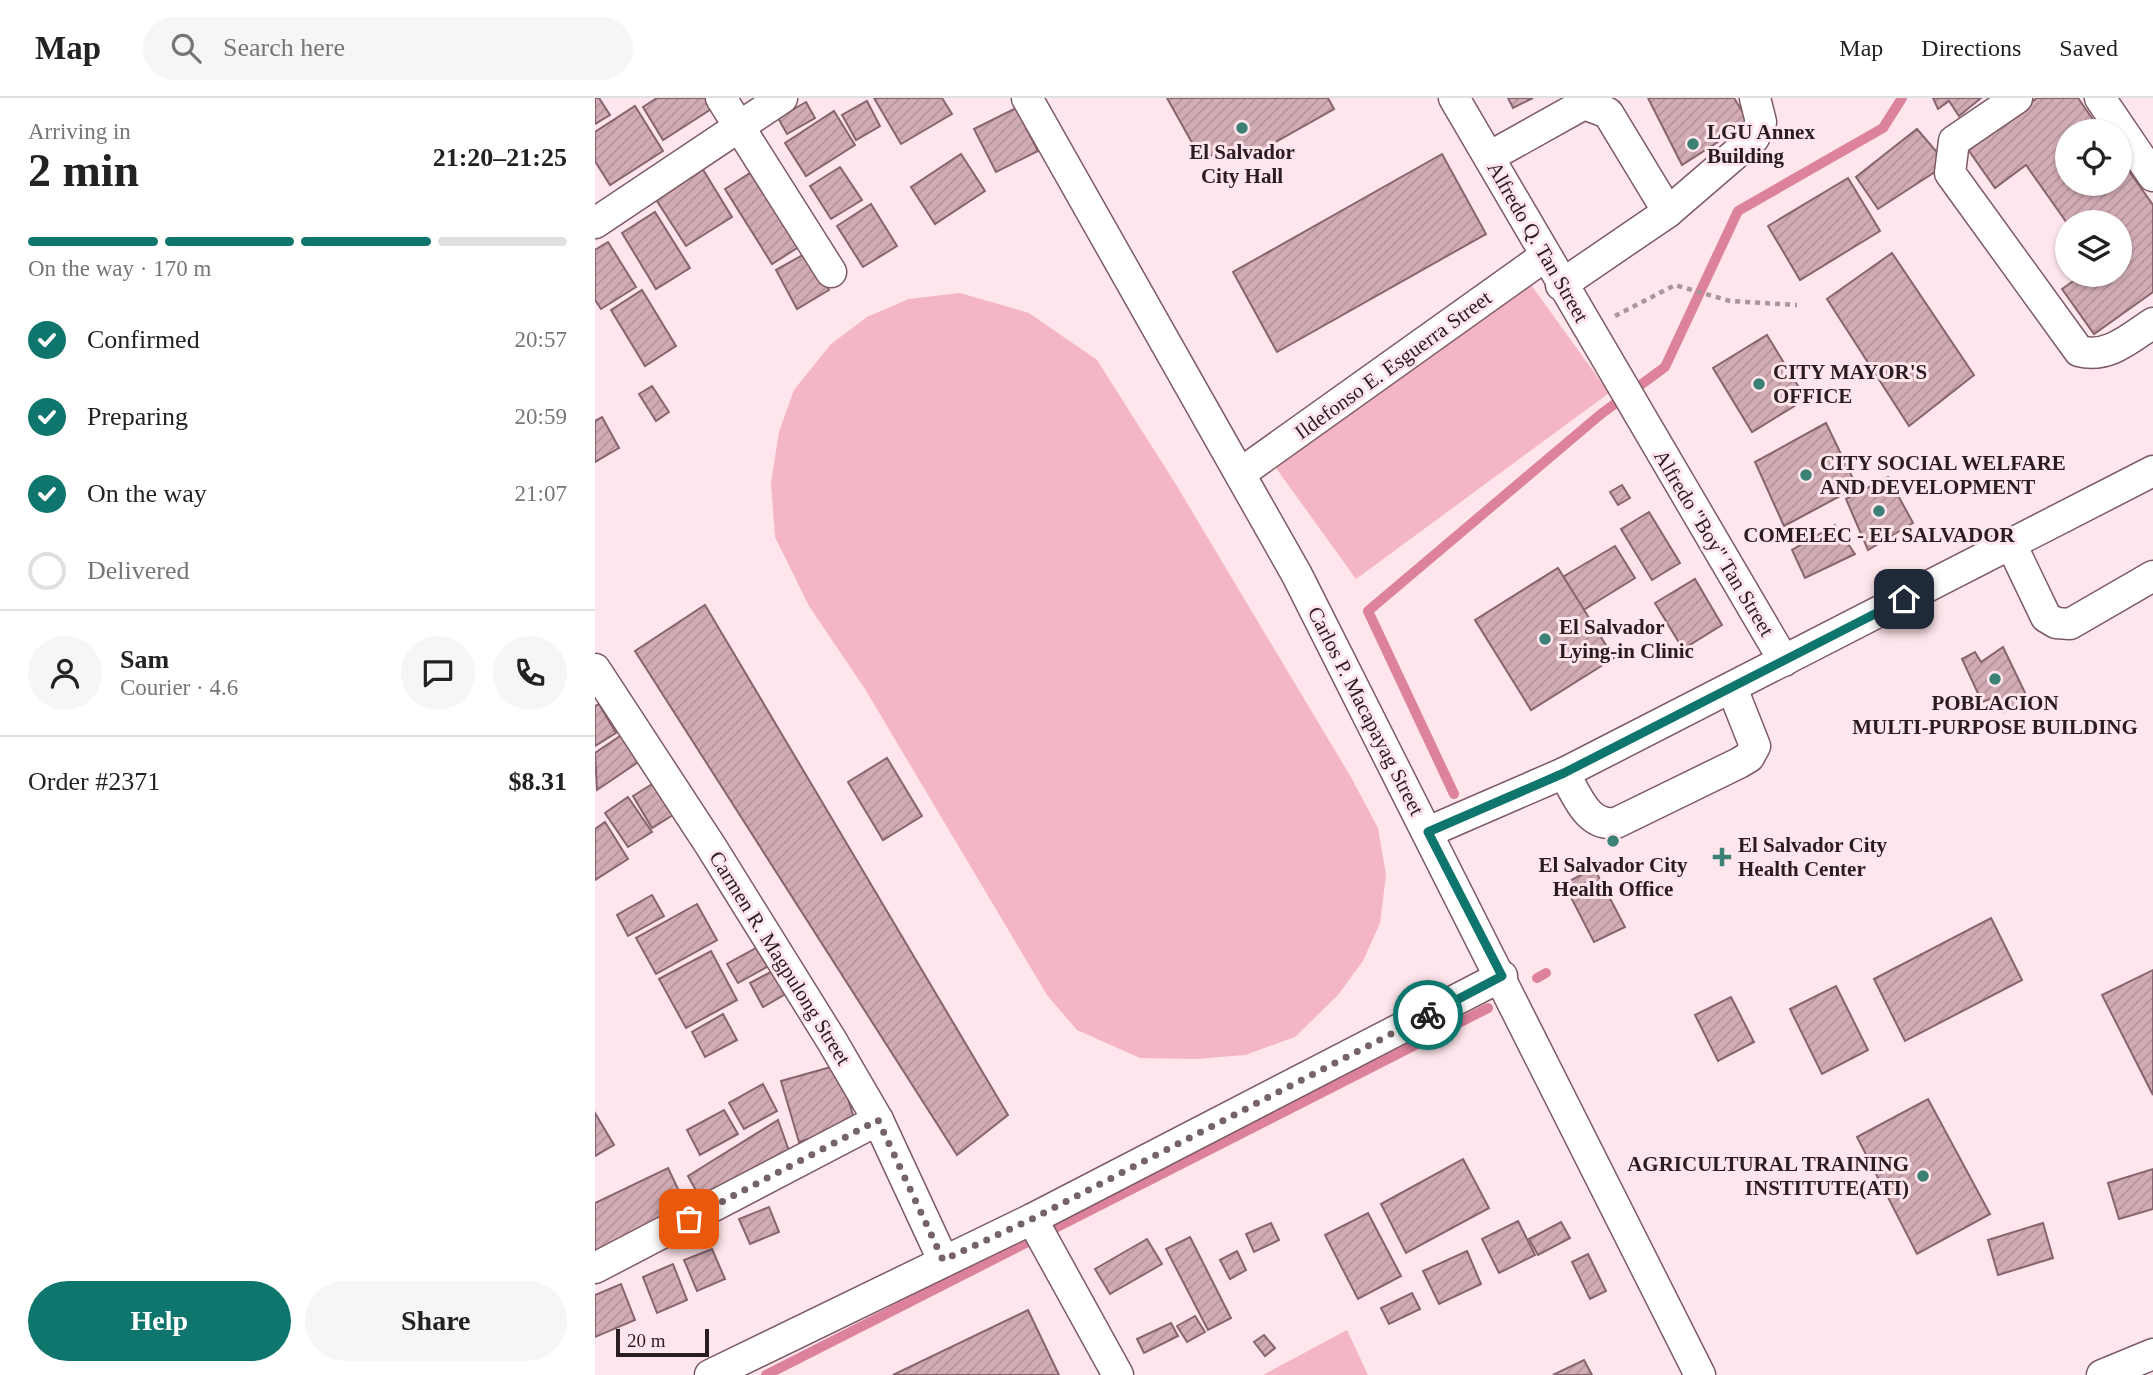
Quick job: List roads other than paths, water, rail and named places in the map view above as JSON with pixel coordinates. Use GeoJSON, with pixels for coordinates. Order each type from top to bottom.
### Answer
{"type":"FeatureCollection","features":[{"type":"Feature","properties":{"kind":"street"},"geometry":{"type":"LineString","coordinates":[[721,98],[831,272]]}},
{"type":"Feature","properties":{"kind":"street"},"geometry":{"type":"LineString","coordinates":[[595,223],[782,98]]}},
{"type":"Feature","properties":{"kind":"street","name":"Alfredo Q. Tan Street"},"geometry":{"type":"LineString","coordinates":[[1454,98],[1643,425]]}},
{"type":"Feature","properties":{"kind":"street"},"geometry":{"type":"LineString","coordinates":[[1561,285],[1668,212],[1754,138],[1761,122],[1755,98]]}},
{"type":"Feature","properties":{"kind":"street"},"geometry":{"type":"LineString","coordinates":[[2017,98],[1954,141],[1950,173],[2080,351],[2093,354],[2113,349],[2153,323]]}},
{"type":"Feature","properties":{"kind":"street"},"geometry":{"type":"LineString","coordinates":[[2100,98],[2153,176]]}},
{"type":"Feature","properties":{"kind":"street","name":"Carlos P. Macapayag Street"},"geometry":{"type":"LineString","coordinates":[[1034,100],[1297,575],[1710,1374]]}},
{"type":"Feature","properties":{"kind":"street"},"geometry":{"type":"LineString","coordinates":[[1489,157],[1584,104],[1594,106],[1608,113],[1668,212]]}},
{"type":"Feature","properties":{"kind":"street","name":"Ildefonso E. Esguerra Street"},"geometry":{"type":"LineString","coordinates":[[1241,473],[1545,256]]}},
{"type":"Feature","properties":{"kind":"street","name":"Alfredo \"Boy\" Tan Street"},"geometry":{"type":"LineString","coordinates":[[1643,425],[1784,661]]}},
{"type":"Feature","properties":{"kind":"street"},"geometry":{"type":"LineString","coordinates":[[1428,832],[1564,773],[2153,471]]}},
{"type":"Feature","properties":{"kind":"street"},"geometry":{"type":"LineString","coordinates":[[2011,544],[2046,617],[2056,623],[2070,624],[2153,576]]}},
{"type":"Feature","properties":{"kind":"street","name":"Carmen R. Magpulong Street"},"geometry":{"type":"LineString","coordinates":[[595,669],[719,860],[878,1120],[943,1260]]}},
{"type":"Feature","properties":{"kind":"street"},"geometry":{"type":"LineString","coordinates":[[1564,773],[1593,820],[1604,825],[1616,823],[1739,763],[1749,757],[1755,746],[1732,688]]}},
{"type":"Feature","properties":{"kind":"street"},"geometry":{"type":"LineString","coordinates":[[710,1375],[943,1260],[1035,1223],[1502,976]]}},
{"type":"Feature","properties":{"kind":"street"},"geometry":{"type":"LineString","coordinates":[[595,1268],[878,1120]]}},
{"type":"Feature","properties":{"kind":"street"},"geometry":{"type":"LineString","coordinates":[[1035,1223],[1118,1375]]}},
{"type":"Feature","properties":{"kind":"street"},"geometry":{"type":"LineString","coordinates":[[2102,1375],[2153,1354]]}},
{"type":"Feature","properties":{"kind":"waterway"},"geometry":{"type":"LineString","coordinates":[[1454,794],[1368,611],[1601,414],[1665,367],[1738,211],[1883,128],[1902,98]]}},
{"type":"Feature","properties":{"kind":"waterway"},"geometry":{"type":"LineString","coordinates":[[1537,978],[1546,973]]}},
{"type":"Feature","properties":{"kind":"waterway"},"geometry":{"type":"LineString","coordinates":[[766,1375],[1488,1008]]}},
{"type":"Feature","properties":{"kind":"place","name":"El Salvador City Hall"},"geometry":{"type":"Point","coordinates":[1242,128]}},
{"type":"Feature","properties":{"kind":"place","name":"LGU Annex Building"},"geometry":{"type":"Point","coordinates":[1693,144]}},
{"type":"Feature","properties":{"kind":"place","name":"CITY MAYOR'S OFFICE"},"geometry":{"type":"Point","coordinates":[1759,384]}},
{"type":"Feature","properties":{"kind":"place","name":"CITY SOCIAL WELFARE AND DEVELOPMENT"},"geometry":{"type":"Point","coordinates":[1806,475]}},
{"type":"Feature","properties":{"kind":"place","name":"COMELEC - EL SALVADOR"},"geometry":{"type":"Point","coordinates":[1879,511]}},
{"type":"Feature","properties":{"kind":"place","name":"El Salvador Lying-in Clinic"},"geometry":{"type":"Point","coordinates":[1545,639]}},
{"type":"Feature","properties":{"kind":"place","name":"POBLACION MULTI-PURPOSE BUILDING"},"geometry":{"type":"Point","coordinates":[1995,679]}},
{"type":"Feature","properties":{"kind":"place","name":"El Salvador City Health Office"},"geometry":{"type":"Point","coordinates":[1613,841]}},
{"type":"Feature","properties":{"kind":"place","name":"El Salvador City Health Center"},"geometry":{"type":"Point","coordinates":[1722,857]}},
{"type":"Feature","properties":{"kind":"place","name":"AGRICULTURAL TRAINING INSTITUTE(ATI)"},"geometry":{"type":"Point","coordinates":[1923,1176]}}]}
